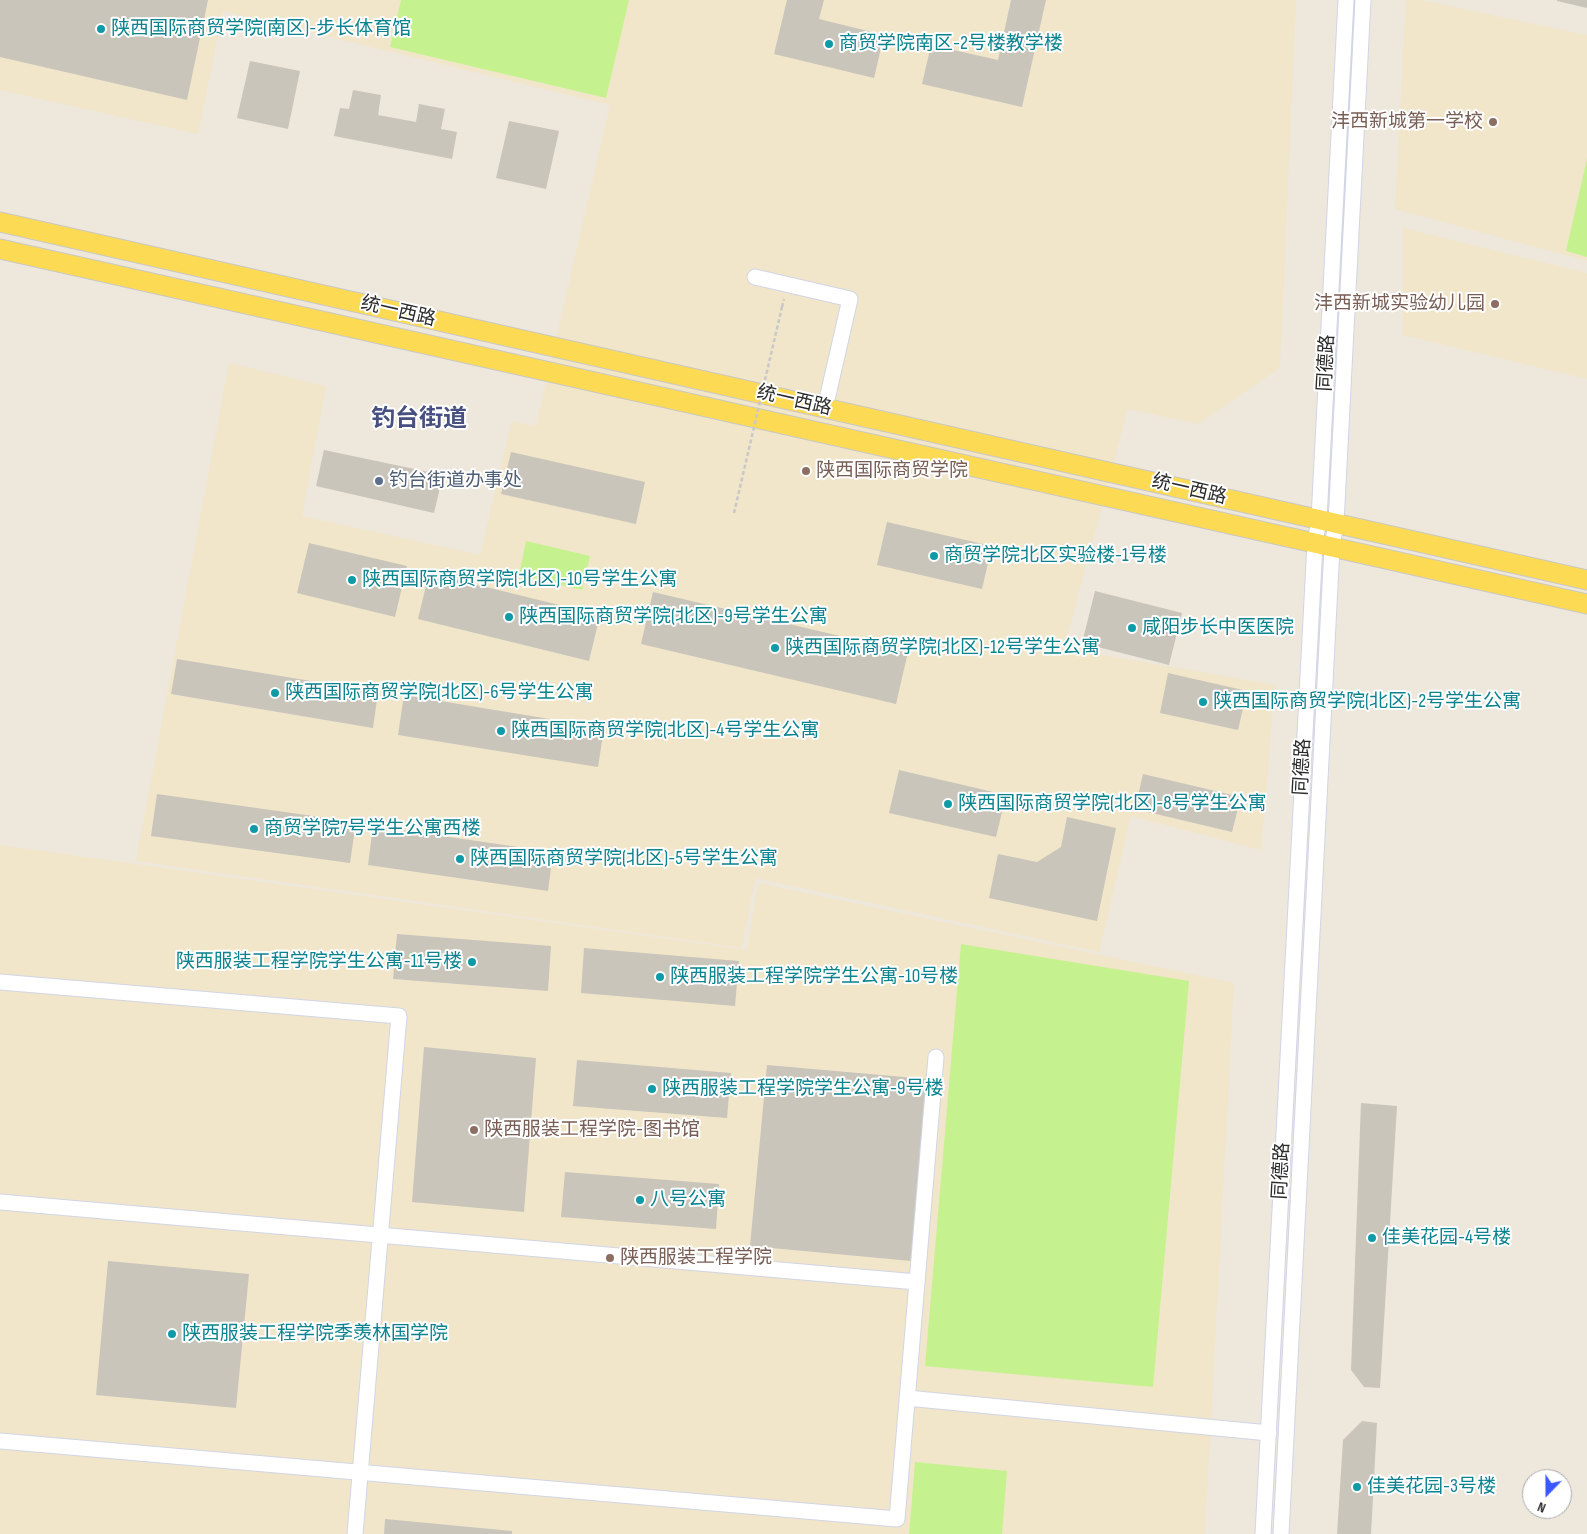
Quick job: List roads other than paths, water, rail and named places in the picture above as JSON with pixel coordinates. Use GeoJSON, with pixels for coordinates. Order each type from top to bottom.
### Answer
{"type":"FeatureCollection","features":[{"type":"Feature","properties":{"kind":"main road","name":"统一西路"},"geometry":{"type":"LineString","coordinates":[[0,222],[1587,580]]}},
{"type":"Feature","properties":{"kind":"main road","name":"统一西路"},"geometry":{"type":"LineString","coordinates":[[0,249],[1587,604]]}},
{"type":"Feature","properties":{"kind":"street","name":"同德路"},"geometry":{"type":"LineString","coordinates":[[1328,521],[1346,0]]}},
{"type":"Feature","properties":{"kind":"street","name":"同德路"},"geometry":{"type":"LineString","coordinates":[[1263,1534],[1324,545],[1328,521],[1364,0]]}},
{"type":"Feature","properties":{"kind":"street"},"geometry":{"type":"LineString","coordinates":[[755,277],[850,299],[825,408]]}},
{"type":"Feature","properties":{"kind":"street","name":"同德路"},"geometry":{"type":"LineString","coordinates":[[1281,1534],[1324,545]]}},
{"type":"Feature","properties":{"kind":"street"},"geometry":{"type":"LineString","coordinates":[[0,982],[399,1016],[355,1534]]}},
{"type":"Feature","properties":{"kind":"street"},"geometry":{"type":"LineString","coordinates":[[0,1441],[897,1518],[936,1057]]}},
{"type":"Feature","properties":{"kind":"street"},"geometry":{"type":"LineString","coordinates":[[0,1202],[917,1282]]}},
{"type":"Feature","properties":{"kind":"street"},"geometry":{"type":"LineString","coordinates":[[907,1398],[1268,1433]]}},
{"type":"Feature","properties":{"kind":"place","name":"陕西国际商贸学院(南区)-步长体育馆"},"geometry":{"type":"Point","coordinates":[101,29]}},
{"type":"Feature","properties":{"kind":"place","name":"商贸学院南区-2号楼教学楼"},"geometry":{"type":"Point","coordinates":[829,44]}},
{"type":"Feature","properties":{"kind":"place","name":"沣西新城第一学校"},"geometry":{"type":"Point","coordinates":[1493,122]}},
{"type":"Feature","properties":{"kind":"place","name":"沣西新城实验幼儿园"},"geometry":{"type":"Point","coordinates":[1495,304]}},
{"type":"Feature","properties":{"kind":"place","name":"陕西国际商贸学院"},"geometry":{"type":"Point","coordinates":[806,471]}},
{"type":"Feature","properties":{"kind":"place","name":"钓台街道办事处"},"geometry":{"type":"Point","coordinates":[379,481]}},
{"type":"Feature","properties":{"kind":"place","name":"商贸学院北区实验楼-1号楼"},"geometry":{"type":"Point","coordinates":[934,556]}},
{"type":"Feature","properties":{"kind":"place","name":"陕西国际商贸学院(北区)-10号学生公寓"},"geometry":{"type":"Point","coordinates":[352,580]}},
{"type":"Feature","properties":{"kind":"place","name":"陕西国际商贸学院(北区)-9号学生公寓"},"geometry":{"type":"Point","coordinates":[509,617]}},
{"type":"Feature","properties":{"kind":"place","name":"咸阳步长中医医院"},"geometry":{"type":"Point","coordinates":[1132,628]}},
{"type":"Feature","properties":{"kind":"place","name":"陕西国际商贸学院(北区)-12号学生公寓"},"geometry":{"type":"Point","coordinates":[775,648]}},
{"type":"Feature","properties":{"kind":"place","name":"陕西国际商贸学院(北区)-6号学生公寓"},"geometry":{"type":"Point","coordinates":[275,693]}},
{"type":"Feature","properties":{"kind":"place","name":"陕西国际商贸学院(北区)-2号学生公寓"},"geometry":{"type":"Point","coordinates":[1203,702]}},
{"type":"Feature","properties":{"kind":"place","name":"陕西国际商贸学院(北区)-4号学生公寓"},"geometry":{"type":"Point","coordinates":[501,731]}},
{"type":"Feature","properties":{"kind":"place","name":"陕西国际商贸学院(北区)-8号学生公寓"},"geometry":{"type":"Point","coordinates":[948,804]}},
{"type":"Feature","properties":{"kind":"place","name":"商贸学院7号学生公寓西楼"},"geometry":{"type":"Point","coordinates":[254,829]}},
{"type":"Feature","properties":{"kind":"place","name":"陕西国际商贸学院(北区)-5号学生公寓"},"geometry":{"type":"Point","coordinates":[460,859]}},
{"type":"Feature","properties":{"kind":"place","name":"陕西服装工程学院学生公寓-11号楼"},"geometry":{"type":"Point","coordinates":[472,962]}},
{"type":"Feature","properties":{"kind":"place","name":"陕西服装工程学院学生公寓-10号楼"},"geometry":{"type":"Point","coordinates":[660,977]}},
{"type":"Feature","properties":{"kind":"place","name":"陕西服装工程学院学生公寓-9号楼"},"geometry":{"type":"Point","coordinates":[652,1089]}},
{"type":"Feature","properties":{"kind":"place","name":"陕西服装工程学院-图书馆"},"geometry":{"type":"Point","coordinates":[474,1130]}},
{"type":"Feature","properties":{"kind":"place","name":"八号公寓"},"geometry":{"type":"Point","coordinates":[640,1200]}},
{"type":"Feature","properties":{"kind":"place","name":"佳美花园-4号楼"},"geometry":{"type":"Point","coordinates":[1372,1238]}},
{"type":"Feature","properties":{"kind":"place","name":"陕西服装工程学院"},"geometry":{"type":"Point","coordinates":[610,1258]}},
{"type":"Feature","properties":{"kind":"place","name":"陕西服装工程学院季羡林国学院"},"geometry":{"type":"Point","coordinates":[172,1334]}},
{"type":"Feature","properties":{"kind":"place","name":"佳美花园-3号楼"},"geometry":{"type":"Point","coordinates":[1357,1487]}},
{"type":"Feature","properties":{"kind":"district","name":"钓台街道"},"geometry":{"type":"Point","coordinates":[419,420]}}]}
